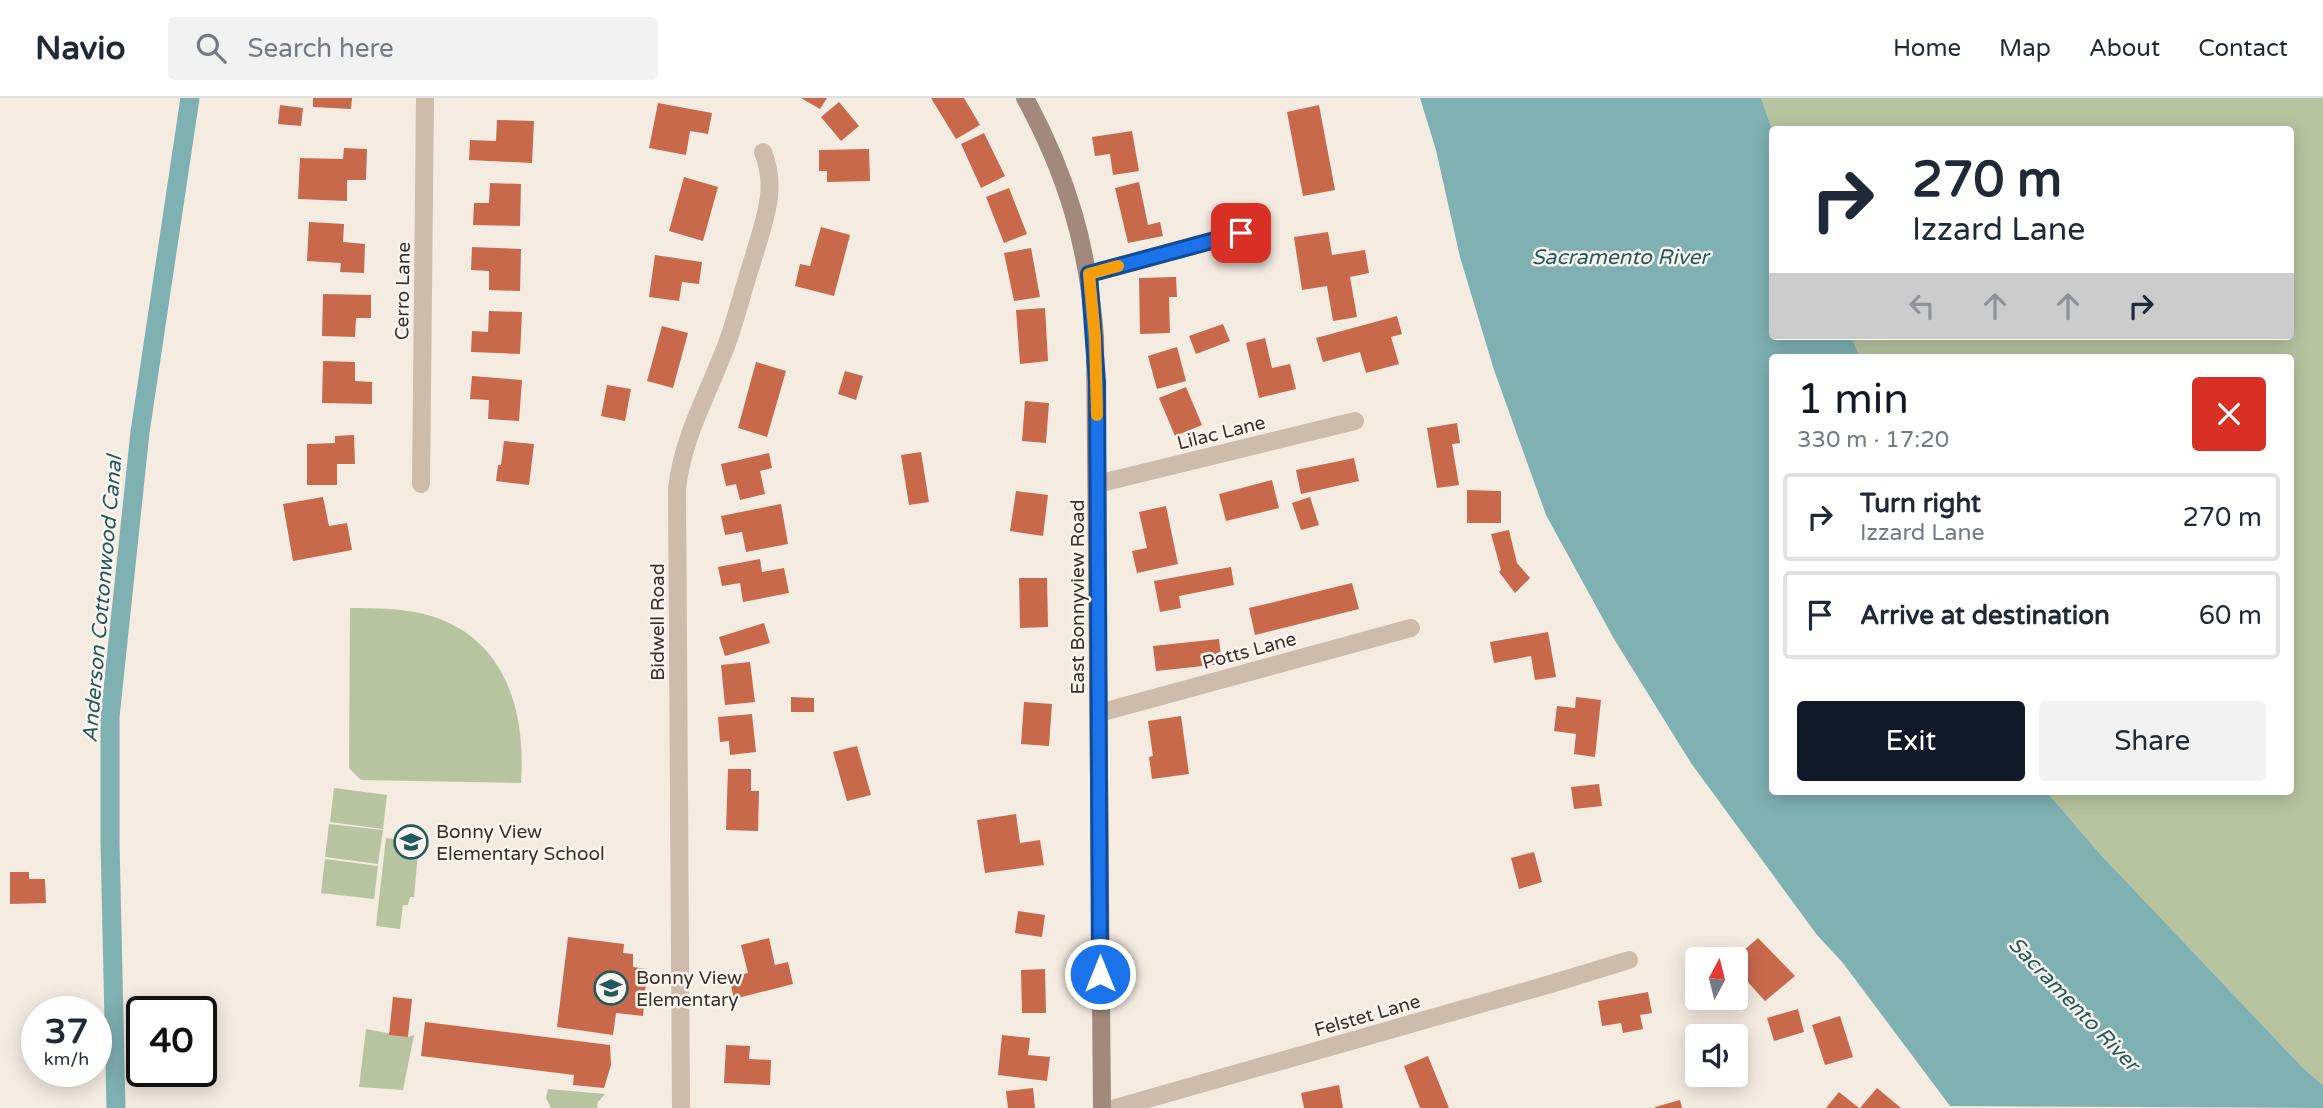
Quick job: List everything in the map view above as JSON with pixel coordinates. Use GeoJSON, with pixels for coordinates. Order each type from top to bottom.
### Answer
{"type":"FeatureCollection","features":[{"type":"Feature","properties":{"kind":"street","name":"Cerro Lane"},"geometry":{"type":"LineString","coordinates":[[421,484],[425,98]]}},
{"type":"Feature","properties":{"kind":"street","name":"East Bonnyview Road"},"geometry":{"type":"LineString","coordinates":[[1025,98],[1069,194],[1089,274],[1097,382],[1102,1108]]}},
{"type":"Feature","properties":{"kind":"street","name":"Bidwell Road"},"geometry":{"type":"LineString","coordinates":[[681,1108],[677,489],[686,442],[729,339],[767,208],[771,177],[763,152]]}},
{"type":"Feature","properties":{"kind":"street"},"geometry":{"type":"LineString","coordinates":[[1089,274],[1241,233]]}},
{"type":"Feature","properties":{"kind":"street","name":"Lilac Lane"},"geometry":{"type":"LineString","coordinates":[[1097,484],[1355,421]]}},
{"type":"Feature","properties":{"kind":"street","name":"Potts Lane"},"geometry":{"type":"LineString","coordinates":[[1099,713],[1411,628]]}},
{"type":"Feature","properties":{"kind":"street","name":"Felstet Lane"},"geometry":{"type":"LineString","coordinates":[[1116,1108],[1629,960]]}},
{"type":"Feature","properties":{"kind":"green space"},"geometry":{"type":"Polygon","coordinates":[[[1761,98],[2323,98],[2323,1085],[2304,1069],[2101,855],[2049,795],[2294,795],[2294,354],[1859,354],[1853,340],[2294,340],[2294,126],[1771,126],[1761,98]]]}},
{"type":"Feature","properties":{"kind":"green space"},"geometry":{"type":"Polygon","coordinates":[[[350,608],[380,608],[421,613],[457,627],[477,642],[494,660],[514,705],[520,730],[521,783],[361,780],[349,768],[350,608]]]}},
{"type":"Feature","properties":{"kind":"green space"},"geometry":{"type":"Polygon","coordinates":[[[334,788],[387,795],[383,829],[330,822],[334,788]]]}},
{"type":"Feature","properties":{"kind":"green space"},"geometry":{"type":"Polygon","coordinates":[[[329,824],[383,830],[378,864],[325,857],[329,824]]]}},
{"type":"Feature","properties":{"kind":"green space"},"geometry":{"type":"Polygon","coordinates":[[[386,838],[425,843],[424,853],[418,853],[414,897],[410,897],[408,905],[403,905],[400,929],[376,926],[386,838]]]}},
{"type":"Feature","properties":{"kind":"green space"},"geometry":{"type":"Polygon","coordinates":[[[325,859],[378,866],[374,899],[321,893],[325,859]]]}},
{"type":"Feature","properties":{"kind":"green space"},"geometry":{"type":"Polygon","coordinates":[[[366,1029],[408,1037],[414,1035],[403,1090],[359,1087],[366,1029]]]}},
{"type":"Feature","properties":{"kind":"green space"},"geometry":{"type":"Polygon","coordinates":[[[548,1089],[605,1094],[598,1102],[597,1108],[551,1108],[546,1098],[548,1089]]]}},
{"type":"Feature","properties":{"kind":"water","name":"Sacramento River"},"geometry":{"type":"Polygon","coordinates":[[[1420,98],[1761,98],[1771,126],[1769,340],[1853,340],[1859,354],[1769,354],[1769,795],[2049,795],[2101,855],[2304,1069],[2323,1085],[2323,1108],[1950,1106],[1843,963],[1817,935],[1691,763],[1614,639],[1546,515],[1494,370],[1460,257],[1436,150],[1420,98]]]}},
{"type":"Feature","properties":{"kind":"building"},"geometry":{"type":"Polygon","coordinates":[[[313,98],[352,98],[351,109],[313,107],[313,98]]]}},
{"type":"Feature","properties":{"kind":"building"},"geometry":{"type":"Polygon","coordinates":[[[801,98],[827,98],[820,109],[801,98]]]}},
{"type":"Feature","properties":{"kind":"building"},"geometry":{"type":"Polygon","coordinates":[[[931,98],[964,98],[980,125],[956,139],[931,98]]]}},
{"type":"Feature","properties":{"kind":"building"},"geometry":{"type":"Polygon","coordinates":[[[839,102],[859,126],[841,141],[821,117],[839,102]]]}},
{"type":"Feature","properties":{"kind":"building"},"geometry":{"type":"Polygon","coordinates":[[[658,103],[712,113],[708,134],[690,131],[686,155],[649,148],[658,103]]]}},
{"type":"Feature","properties":{"kind":"building"},"geometry":{"type":"Polygon","coordinates":[[[280,105],[303,108],[301,126],[278,124],[280,105]]]}},
{"type":"Feature","properties":{"kind":"building"},"geometry":{"type":"Polygon","coordinates":[[[1319,105],[1335,190],[1303,196],[1287,112],[1319,105]]]}},
{"type":"Feature","properties":{"kind":"building"},"geometry":{"type":"Polygon","coordinates":[[[497,120],[534,121],[532,163],[469,160],[470,140],[496,141],[497,120]]]}},
{"type":"Feature","properties":{"kind":"building"},"geometry":{"type":"Polygon","coordinates":[[[1132,131],[1139,171],[1113,175],[1110,154],[1095,156],[1092,137],[1132,131]]]}},
{"type":"Feature","properties":{"kind":"building"},"geometry":{"type":"Polygon","coordinates":[[[984,133],[1005,176],[981,188],[961,144],[984,133]]]}},
{"type":"Feature","properties":{"kind":"building"},"geometry":{"type":"Polygon","coordinates":[[[344,148],[367,149],[366,180],[347,180],[347,201],[298,199],[300,158],[343,159],[344,148]]]}},
{"type":"Feature","properties":{"kind":"building"},"geometry":{"type":"Polygon","coordinates":[[[869,149],[870,181],[827,182],[827,171],[819,171],[819,150],[869,149]]]}},
{"type":"Feature","properties":{"kind":"building"},"geometry":{"type":"Polygon","coordinates":[[[684,177],[718,187],[703,241],[669,231],[684,177]]]}},
{"type":"Feature","properties":{"kind":"building"},"geometry":{"type":"Polygon","coordinates":[[[1139,182],[1148,225],[1160,222],[1163,236],[1128,243],[1115,188],[1139,182]]]}},
{"type":"Feature","properties":{"kind":"building"},"geometry":{"type":"Polygon","coordinates":[[[490,183],[521,184],[520,226],[473,225],[474,203],[489,203],[490,183]]]}},
{"type":"Feature","properties":{"kind":"building"},"geometry":{"type":"Polygon","coordinates":[[[1009,188],[1027,234],[1004,243],[986,197],[1009,188]]]}},
{"type":"Feature","properties":{"kind":"building"},"geometry":{"type":"Polygon","coordinates":[[[309,222],[344,224],[343,242],[365,244],[364,273],[340,272],[341,263],[307,261],[309,222]]]}},
{"type":"Feature","properties":{"kind":"building"},"geometry":{"type":"Polygon","coordinates":[[[821,227],[850,235],[834,296],[795,286],[800,264],[810,266],[821,227]]]}},
{"type":"Feature","properties":{"kind":"building"},"geometry":{"type":"Polygon","coordinates":[[[1328,232],[1332,255],[1365,250],[1369,273],[1350,277],[1357,317],[1333,321],[1327,286],[1302,290],[1294,237],[1328,232]]]}},
{"type":"Feature","properties":{"kind":"building"},"geometry":{"type":"Polygon","coordinates":[[[472,247],[521,249],[520,291],[489,290],[489,271],[471,270],[472,247]]]}},
{"type":"Feature","properties":{"kind":"building"},"geometry":{"type":"Polygon","coordinates":[[[1031,248],[1040,297],[1014,301],[1004,253],[1031,248]]]}},
{"type":"Feature","properties":{"kind":"building"},"geometry":{"type":"Polygon","coordinates":[[[655,255],[702,262],[699,284],[682,282],[679,301],[649,297],[655,255]]]}},
{"type":"Feature","properties":{"kind":"building"},"geometry":{"type":"Polygon","coordinates":[[[1176,277],[1177,297],[1169,297],[1170,333],[1140,334],[1139,278],[1176,277]]]}},
{"type":"Feature","properties":{"kind":"building"},"geometry":{"type":"Polygon","coordinates":[[[323,294],[371,295],[371,318],[356,318],[355,337],[322,336],[323,294]]]}},
{"type":"Feature","properties":{"kind":"building"},"geometry":{"type":"Polygon","coordinates":[[[1045,308],[1048,361],[1020,364],[1016,310],[1045,308]]]}},
{"type":"Feature","properties":{"kind":"building"},"geometry":{"type":"Polygon","coordinates":[[[489,311],[522,312],[520,354],[471,352],[472,331],[488,332],[489,311]]]}},
{"type":"Feature","properties":{"kind":"building"},"geometry":{"type":"Polygon","coordinates":[[[1397,316],[1402,334],[1391,337],[1399,364],[1366,373],[1360,352],[1323,362],[1316,338],[1397,316]]]}},
{"type":"Feature","properties":{"kind":"building"},"geometry":{"type":"Polygon","coordinates":[[[1223,324],[1230,341],[1196,354],[1189,336],[1223,324]]]}},
{"type":"Feature","properties":{"kind":"building"},"geometry":{"type":"Polygon","coordinates":[[[662,326],[688,333],[673,388],[647,381],[662,326]]]}},
{"type":"Feature","properties":{"kind":"building"},"geometry":{"type":"Polygon","coordinates":[[[1265,338],[1272,368],[1290,364],[1296,389],[1259,398],[1246,343],[1265,338]]]}},
{"type":"Feature","properties":{"kind":"building"},"geometry":{"type":"Polygon","coordinates":[[[1177,347],[1186,381],[1157,389],[1148,356],[1177,347]]]}},
{"type":"Feature","properties":{"kind":"building"},"geometry":{"type":"Polygon","coordinates":[[[323,361],[355,362],[355,381],[372,382],[372,404],[322,403],[323,361]]]}},
{"type":"Feature","properties":{"kind":"building"},"geometry":{"type":"Polygon","coordinates":[[[756,362],[786,371],[767,437],[738,428],[756,362]]]}},
{"type":"Feature","properties":{"kind":"building"},"geometry":{"type":"Polygon","coordinates":[[[845,371],[863,376],[856,400],[838,394],[845,371]]]}},
{"type":"Feature","properties":{"kind":"building"},"geometry":{"type":"Polygon","coordinates":[[[472,376],[522,380],[519,421],[488,419],[489,400],[470,399],[472,376]]]}},
{"type":"Feature","properties":{"kind":"building"},"geometry":{"type":"Polygon","coordinates":[[[607,385],[631,389],[625,421],[601,416],[607,385]]]}},
{"type":"Feature","properties":{"kind":"building"},"geometry":{"type":"Polygon","coordinates":[[[1186,387],[1202,425],[1175,436],[1159,398],[1186,387]]]}},
{"type":"Feature","properties":{"kind":"building"},"geometry":{"type":"Polygon","coordinates":[[[1025,401],[1049,403],[1046,443],[1022,441],[1025,401]]]}},
{"type":"Feature","properties":{"kind":"building"},"geometry":{"type":"Polygon","coordinates":[[[1457,423],[1460,443],[1452,444],[1459,485],[1437,488],[1427,428],[1457,423]]]}},
{"type":"Feature","properties":{"kind":"building"},"geometry":{"type":"Polygon","coordinates":[[[354,435],[355,464],[337,464],[337,485],[307,485],[307,444],[335,443],[335,436],[354,435]]]}},
{"type":"Feature","properties":{"kind":"building"},"geometry":{"type":"Polygon","coordinates":[[[504,441],[534,444],[529,485],[496,481],[504,441]]]}},
{"type":"Feature","properties":{"kind":"building"},"geometry":{"type":"Polygon","coordinates":[[[921,452],[929,502],[909,505],[901,455],[921,452]]]}},
{"type":"Feature","properties":{"kind":"building"},"geometry":{"type":"Polygon","coordinates":[[[769,453],[772,468],[760,471],[765,494],[740,500],[736,484],[726,486],[721,464],[769,453]]]}},
{"type":"Feature","properties":{"kind":"building"},"geometry":{"type":"Polygon","coordinates":[[[1354,458],[1359,481],[1301,494],[1296,470],[1354,458]]]}},
{"type":"Feature","properties":{"kind":"building"},"geometry":{"type":"Polygon","coordinates":[[[1272,480],[1279,508],[1226,521],[1219,494],[1272,480]]]}},
{"type":"Feature","properties":{"kind":"building"},"geometry":{"type":"Polygon","coordinates":[[[1467,490],[1501,491],[1501,523],[1467,523],[1467,490]]]}},
{"type":"Feature","properties":{"kind":"building"},"geometry":{"type":"Polygon","coordinates":[[[1016,491],[1048,495],[1043,536],[1010,531],[1016,491]]]}},
{"type":"Feature","properties":{"kind":"building"},"geometry":{"type":"Polygon","coordinates":[[[323,497],[329,526],[347,523],[352,550],[293,561],[283,504],[323,497]]]}},
{"type":"Feature","properties":{"kind":"building"},"geometry":{"type":"Polygon","coordinates":[[[1310,497],[1319,525],[1301,530],[1292,503],[1310,497]]]}},
{"type":"Feature","properties":{"kind":"building"},"geometry":{"type":"Polygon","coordinates":[[[781,504],[788,544],[746,552],[742,532],[725,535],[721,516],[781,504]]]}},
{"type":"Feature","properties":{"kind":"building"},"geometry":{"type":"Polygon","coordinates":[[[1166,506],[1178,564],[1137,573],[1132,551],[1147,548],[1139,512],[1166,506]]]}},
{"type":"Feature","properties":{"kind":"building"},"geometry":{"type":"Polygon","coordinates":[[[1509,530],[1517,563],[1530,578],[1515,593],[1499,572],[1501,570],[1491,534],[1509,530]]]}},
{"type":"Feature","properties":{"kind":"building"},"geometry":{"type":"Polygon","coordinates":[[[760,559],[762,572],[784,568],[789,593],[743,602],[740,583],[722,586],[718,567],[760,559]]]}},
{"type":"Feature","properties":{"kind":"building"},"geometry":{"type":"Polygon","coordinates":[[[1231,567],[1234,585],[1179,596],[1181,608],[1160,612],[1154,581],[1231,567]]]}},
{"type":"Feature","properties":{"kind":"building"},"geometry":{"type":"Polygon","coordinates":[[[1019,578],[1047,578],[1048,627],[1020,628],[1019,578]]]}},
{"type":"Feature","properties":{"kind":"building"},"geometry":{"type":"Polygon","coordinates":[[[1352,583],[1359,609],[1255,635],[1249,608],[1352,583]]]}},
{"type":"Feature","properties":{"kind":"building"},"geometry":{"type":"Polygon","coordinates":[[[764,623],[770,643],[725,656],[719,637],[764,623]]]}},
{"type":"Feature","properties":{"kind":"building"},"geometry":{"type":"Polygon","coordinates":[[[1548,632],[1556,677],[1535,680],[1531,656],[1494,663],[1490,642],[1548,632]]]}},
{"type":"Feature","properties":{"kind":"building"},"geometry":{"type":"Polygon","coordinates":[[[1219,639],[1222,664],[1156,671],[1153,646],[1219,639]]]}},
{"type":"Feature","properties":{"kind":"building"},"geometry":{"type":"Polygon","coordinates":[[[750,662],[755,702],[725,705],[721,665],[750,662]]]}},
{"type":"Feature","properties":{"kind":"building"},"geometry":{"type":"Polygon","coordinates":[[[791,697],[814,698],[814,712],[791,712],[791,697]]]}},
{"type":"Feature","properties":{"kind":"building"},"geometry":{"type":"Polygon","coordinates":[[[1576,697],[1601,700],[1595,757],[1574,754],[1576,734],[1554,731],[1557,706],[1575,708],[1576,697]]]}},
{"type":"Feature","properties":{"kind":"building"},"geometry":{"type":"Polygon","coordinates":[[[1024,702],[1052,704],[1049,746],[1021,744],[1024,702]]]}},
{"type":"Feature","properties":{"kind":"building"},"geometry":{"type":"Polygon","coordinates":[[[752,714],[756,752],[730,755],[729,741],[720,742],[718,717],[752,714]]]}},
{"type":"Feature","properties":{"kind":"building"},"geometry":{"type":"Polygon","coordinates":[[[1181,716],[1189,774],[1152,779],[1149,757],[1153,756],[1148,721],[1181,716]]]}},
{"type":"Feature","properties":{"kind":"building"},"geometry":{"type":"Polygon","coordinates":[[[857,746],[871,795],[847,801],[833,752],[857,746]]]}},
{"type":"Feature","properties":{"kind":"building"},"geometry":{"type":"Polygon","coordinates":[[[728,769],[751,769],[751,791],[759,791],[758,831],[726,830],[728,769]]]}},
{"type":"Feature","properties":{"kind":"building"},"geometry":{"type":"Polygon","coordinates":[[[1599,784],[1602,806],[1574,809],[1571,787],[1599,784]]]}},
{"type":"Feature","properties":{"kind":"building"},"geometry":{"type":"Polygon","coordinates":[[[1016,814],[1020,843],[1040,840],[1044,865],[985,873],[977,820],[1016,814]]]}},
{"type":"Feature","properties":{"kind":"building"},"geometry":{"type":"Polygon","coordinates":[[[1534,852],[1542,882],[1519,889],[1511,858],[1534,852]]]}},
{"type":"Feature","properties":{"kind":"building"},"geometry":{"type":"Polygon","coordinates":[[[10,872],[29,872],[29,879],[45,879],[46,903],[10,904],[10,872]]]}},
{"type":"Feature","properties":{"kind":"building"},"geometry":{"type":"Polygon","coordinates":[[[1018,911],[1045,915],[1042,937],[1015,933],[1018,911]]]}},
{"type":"Feature","properties":{"kind":"building"},"geometry":{"type":"Polygon","coordinates":[[[568,937],[624,944],[623,953],[633,954],[633,967],[647,969],[643,1016],[616,1013],[613,1035],[557,1027],[568,937]]]}},
{"type":"Feature","properties":{"kind":"building"},"geometry":{"type":"Polygon","coordinates":[[[769,938],[775,965],[788,962],[793,984],[734,999],[729,977],[748,973],[741,945],[769,938]]]}},
{"type":"Feature","properties":{"kind":"building"},"geometry":{"type":"Polygon","coordinates":[[[1758,938],[1795,976],[1765,1001],[1748,982],[1748,947],[1758,938]]]}},
{"type":"Feature","properties":{"kind":"building"},"geometry":{"type":"Polygon","coordinates":[[[1045,969],[1046,1013],[1022,1013],[1021,970],[1045,969]]]}},
{"type":"Feature","properties":{"kind":"building"},"geometry":{"type":"Polygon","coordinates":[[[1648,992],[1652,1013],[1640,1015],[1643,1029],[1623,1033],[1621,1023],[1602,1026],[1598,1001],[1648,992]]]}},
{"type":"Feature","properties":{"kind":"building"},"geometry":{"type":"Polygon","coordinates":[[[393,997],[412,999],[408,1037],[389,1035],[393,997]]]}},
{"type":"Feature","properties":{"kind":"building"},"geometry":{"type":"Polygon","coordinates":[[[1798,1009],[1804,1032],[1774,1041],[1767,1018],[1798,1009]]]}},
{"type":"Feature","properties":{"kind":"building"},"geometry":{"type":"Polygon","coordinates":[[[1840,1016],[1853,1057],[1825,1065],[1812,1025],[1840,1016]]]}},
{"type":"Feature","properties":{"kind":"building"},"geometry":{"type":"Polygon","coordinates":[[[425,1022],[610,1045],[611,1065],[604,1088],[573,1085],[574,1075],[421,1056],[425,1022]]]}},
{"type":"Feature","properties":{"kind":"building"},"geometry":{"type":"Polygon","coordinates":[[[1002,1035],[1030,1038],[1028,1055],[1050,1057],[1047,1081],[998,1075],[1002,1035]]]}},
{"type":"Feature","properties":{"kind":"building"},"geometry":{"type":"Polygon","coordinates":[[[726,1045],[750,1046],[749,1059],[771,1060],[770,1085],[724,1083],[726,1045]]]}},
{"type":"Feature","properties":{"kind":"building"},"geometry":{"type":"Polygon","coordinates":[[[1428,1056],[1449,1108],[1420,1108],[1404,1066],[1428,1056]]]}},
{"type":"Feature","properties":{"kind":"building"},"geometry":{"type":"Polygon","coordinates":[[[1339,1085],[1343,1108],[1304,1108],[1301,1093],[1339,1085]]]}},
{"type":"Feature","properties":{"kind":"building"},"geometry":{"type":"Polygon","coordinates":[[[1033,1088],[1035,1108],[1008,1108],[1006,1091],[1033,1088]]]}},
{"type":"Feature","properties":{"kind":"building"},"geometry":{"type":"Polygon","coordinates":[[[1877,1088],[1901,1108],[1860,1108],[1877,1088]]]}},
{"type":"Feature","properties":{"kind":"building"},"geometry":{"type":"Polygon","coordinates":[[[1839,1092],[1859,1108],[1826,1108],[1839,1092]]]}},
{"type":"Feature","properties":{"kind":"building"},"geometry":{"type":"Polygon","coordinates":[[[1680,1100],[1682,1108],[1655,1108],[1655,1107],[1680,1100]]]}},
{"type":"Feature","properties":{"kind":"waterway","name":"Anderson Cottonwood Canal"},"geometry":{"type":"LineString","coordinates":[[116,1108],[110,717],[140,432],[190,98]]}},
{"type":"Feature","properties":{"kind":"slow traffic"},"geometry":{"type":"LineString","coordinates":[[1097,415],[1095,337],[1089,274],[1118,266]]}},
{"type":"Feature","properties":{"kind":"place","name":"Bonny View Elementary School"},"geometry":{"type":"Point","coordinates":[411,842]}},
{"type":"Feature","properties":{"kind":"place","name":"Bonny View Elementary"},"geometry":{"type":"Point","coordinates":[611,988]}},
{"type":"Feature","properties":{"kind":"route"},"geometry":{"type":"LineString","coordinates":[[1100,974],[1097,382],[1089,274],[1241,233]]}}]}
